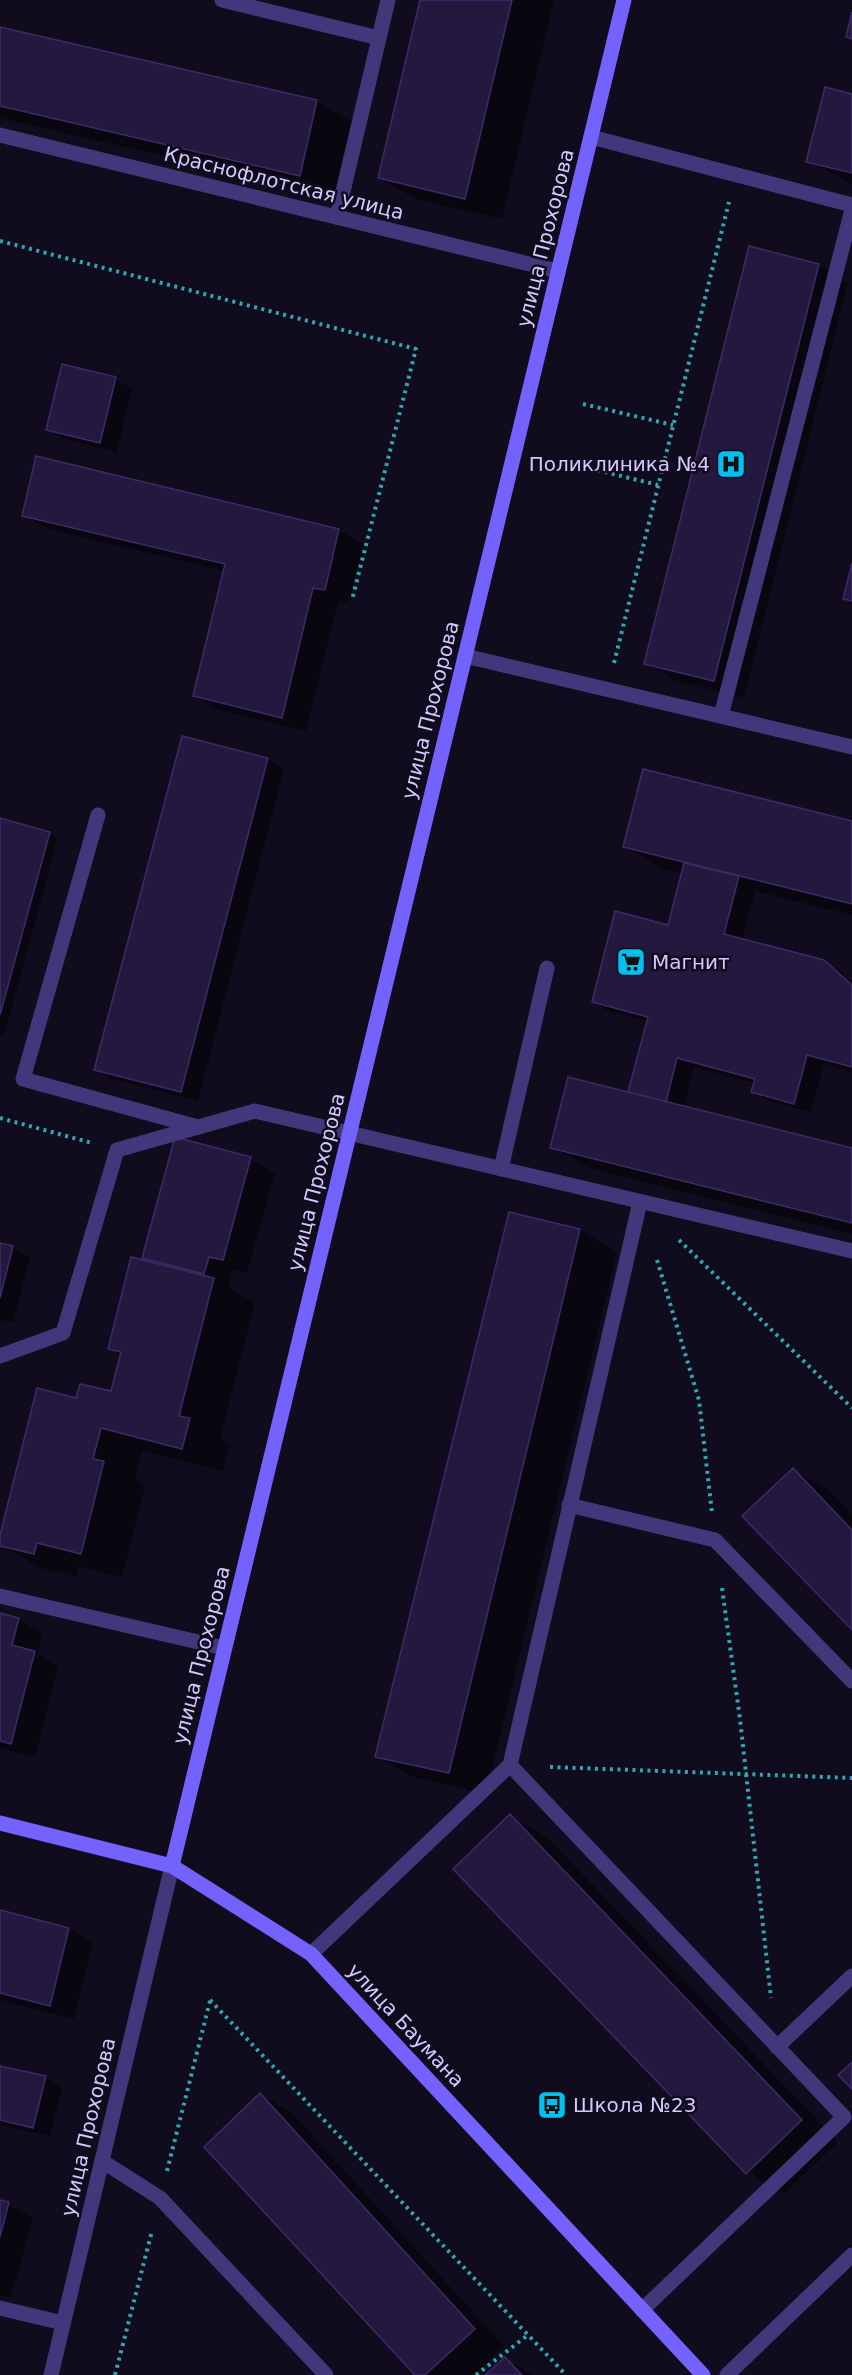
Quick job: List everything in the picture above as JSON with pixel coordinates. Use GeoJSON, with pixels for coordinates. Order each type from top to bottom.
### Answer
{"type":"FeatureCollection","features":[{"type":"Feature","properties":{"kind":"street"},"geometry":{"type":"LineString","coordinates":[[222,0],[379,38]]}},
{"type":"Feature","properties":{"kind":"street"},"geometry":{"type":"LineString","coordinates":[[337,217],[388,0]]}},
{"type":"Feature","properties":{"kind":"street","name":"улица Прохорова"},"geometry":{"type":"LineString","coordinates":[[51,2375],[224,1648],[624,0]]}},
{"type":"Feature","properties":{"kind":"street","name":"Краснофлотская улица"},"geometry":{"type":"LineString","coordinates":[[0,135],[558,271]]}},
{"type":"Feature","properties":{"kind":"street"},"geometry":{"type":"LineString","coordinates":[[591,137],[852,205]]}},
{"type":"Feature","properties":{"kind":"street"},"geometry":{"type":"LineString","coordinates":[[721,716],[852,210]]}},
{"type":"Feature","properties":{"kind":"street"},"geometry":{"type":"LineString","coordinates":[[465,656],[852,747]]}},
{"type":"Feature","properties":{"kind":"street"},"geometry":{"type":"LineString","coordinates":[[98,815],[23,1079],[198,1127]]}},
{"type":"Feature","properties":{"kind":"street"},"geometry":{"type":"LineString","coordinates":[[501,1169],[547,968]]}},
{"type":"Feature","properties":{"kind":"street"},"geometry":{"type":"LineString","coordinates":[[0,1356],[63,1333],[117,1150],[255,1111],[852,1251]]}},
{"type":"Feature","properties":{"kind":"street"},"geometry":{"type":"LineString","coordinates":[[311,1954],[510,1765],[640,1202]]}},
{"type":"Feature","properties":{"kind":"street"},"geometry":{"type":"LineString","coordinates":[[570,1505],[715,1540],[852,1681]]}},
{"type":"Feature","properties":{"kind":"street"},"geometry":{"type":"LineString","coordinates":[[0,1596],[224,1648]]}},
{"type":"Feature","properties":{"kind":"street"},"geometry":{"type":"LineString","coordinates":[[510,1765],[844,2117],[642,2310]]}},
{"type":"Feature","properties":{"kind":"street","name":"улица Баумана"},"geometry":{"type":"LineString","coordinates":[[0,1823],[172,1866],[311,1954],[703,2375]]}},
{"type":"Feature","properties":{"kind":"street"},"geometry":{"type":"LineString","coordinates":[[777,2047],[852,1976]]}},
{"type":"Feature","properties":{"kind":"street"},"geometry":{"type":"LineString","coordinates":[[102,2161],[160,2198],[326,2375]]}},
{"type":"Feature","properties":{"kind":"street"},"geometry":{"type":"LineString","coordinates":[[727,2375],[852,2255]]}},
{"type":"Feature","properties":{"kind":"street"},"geometry":{"type":"LineString","coordinates":[[0,2308],[63,2323]]}},
{"type":"Feature","properties":{"kind":"path"},"geometry":{"type":"LineString","coordinates":[[608,689],[735,175]]}},
{"type":"Feature","properties":{"kind":"path"},"geometry":{"type":"LineString","coordinates":[[0,241],[416,349],[352,600]]}},
{"type":"Feature","properties":{"kind":"path"},"geometry":{"type":"LineString","coordinates":[[583,404],[673,425]]}},
{"type":"Feature","properties":{"kind":"path"},"geometry":{"type":"LineString","coordinates":[[568,463],[658,485]]}},
{"type":"Feature","properties":{"kind":"path"},"geometry":{"type":"LineString","coordinates":[[0,1119],[117,1150]]}},
{"type":"Feature","properties":{"kind":"path"},"geometry":{"type":"LineString","coordinates":[[674,1234],[852,1408]]}},
{"type":"Feature","properties":{"kind":"path"},"geometry":{"type":"LineString","coordinates":[[656,1257],[699,1400],[746,1775],[771,1999]]}},
{"type":"Feature","properties":{"kind":"path"},"geometry":{"type":"LineString","coordinates":[[510,1765],[852,1778]]}},
{"type":"Feature","properties":{"kind":"path"},"geometry":{"type":"LineString","coordinates":[[210,2000],[566,2375]]}},
{"type":"Feature","properties":{"kind":"path"},"geometry":{"type":"LineString","coordinates":[[476,2375],[528,2335]]}},
{"type":"Feature","properties":{"kind":"building"},"geometry":{"type":"Polygon","coordinates":[[[420,0],[512,0],[465,199],[378,178],[420,0]]]}},
{"type":"Feature","properties":{"kind":"building"},"geometry":{"type":"Polygon","coordinates":[[[852,12],[852,39],[846,37],[852,12]]]}},
{"type":"Feature","properties":{"kind":"building"},"geometry":{"type":"Polygon","coordinates":[[[0,27],[317,100],[300,176],[0,106],[0,27]]]}},
{"type":"Feature","properties":{"kind":"building"},"geometry":{"type":"Polygon","coordinates":[[[825,87],[852,94],[852,173],[806,162],[825,87]]]}},
{"type":"Feature","properties":{"kind":"building","name":"Поликлиника №4"},"geometry":{"type":"Polygon","coordinates":[[[749,246],[819,264],[714,681],[644,664],[749,246]]]}},
{"type":"Feature","properties":{"kind":"building"},"geometry":{"type":"Polygon","coordinates":[[[62,364],[116,377],[100,443],[46,430],[62,364]]]}},
{"type":"Feature","properties":{"kind":"building"},"geometry":{"type":"Polygon","coordinates":[[[36,456],[339,529],[325,590],[313,588],[282,718],[193,696],[225,564],[22,516],[36,456]]]}},
{"type":"Feature","properties":{"kind":"building"},"geometry":{"type":"Polygon","coordinates":[[[852,563],[852,601],[843,599],[852,563]]]}},
{"type":"Feature","properties":{"kind":"building"},"geometry":{"type":"Polygon","coordinates":[[[182,736],[268,758],[181,1092],[94,1070],[182,736]]]}},
{"type":"Feature","properties":{"kind":"building"},"geometry":{"type":"Polygon","coordinates":[[[643,769],[852,821],[852,904],[623,847],[643,769]]]}},
{"type":"Feature","properties":{"kind":"building"},"geometry":{"type":"Polygon","coordinates":[[[0,818],[50,832],[0,1015],[0,818]]]}},
{"type":"Feature","properties":{"kind":"building"},"geometry":{"type":"Polygon","coordinates":[[[684,863],[739,876],[724,934],[824,960],[852,985],[852,1067],[807,1055],[794,1104],[751,1092],[755,1079],[677,1058],[666,1102],[628,1092],[648,1017],[592,1002],[615,911],[668,925],[684,863]]]}},
{"type":"Feature","properties":{"kind":"building"},"geometry":{"type":"Polygon","coordinates":[[[568,1077],[852,1148],[852,1223],[550,1148],[568,1077]]]}},
{"type":"Feature","properties":{"kind":"building"},"geometry":{"type":"Polygon","coordinates":[[[175,1137],[251,1157],[223,1260],[209,1257],[204,1274],[142,1258],[175,1137]]]}},
{"type":"Feature","properties":{"kind":"building"},"geometry":{"type":"Polygon","coordinates":[[[509,1212],[580,1229],[449,1773],[375,1757],[509,1212]]]}},
{"type":"Feature","properties":{"kind":"building"},"geometry":{"type":"Polygon","coordinates":[[[0,1243],[13,1246],[0,1298],[0,1243]]]}},
{"type":"Feature","properties":{"kind":"building"},"geometry":{"type":"Polygon","coordinates":[[[131,1257],[214,1278],[179,1416],[190,1418],[182,1449],[101,1428],[93,1459],[104,1461],[81,1554],[37,1543],[34,1554],[0,1546],[0,1535],[37,1388],[76,1398],[80,1384],[111,1391],[121,1352],[108,1349],[131,1257]]]}},
{"type":"Feature","properties":{"kind":"building"},"geometry":{"type":"Polygon","coordinates":[[[793,1468],[852,1530],[852,1630],[742,1516],[793,1468]]]}},
{"type":"Feature","properties":{"kind":"building"},"geometry":{"type":"Polygon","coordinates":[[[0,1613],[19,1618],[12,1645],[35,1651],[11,1744],[0,1741],[0,1613]]]}},
{"type":"Feature","properties":{"kind":"building"},"geometry":{"type":"Polygon","coordinates":[[[510,1814],[802,2120],[746,2174],[453,1869],[510,1814]]]}},
{"type":"Feature","properties":{"kind":"building"},"geometry":{"type":"Polygon","coordinates":[[[0,1910],[69,1928],[50,2006],[0,1993],[0,1910]]]}},
{"type":"Feature","properties":{"kind":"building"},"geometry":{"type":"Polygon","coordinates":[[[852,2062],[852,2089],[838,2075],[852,2062]]]}},
{"type":"Feature","properties":{"kind":"building"},"geometry":{"type":"Polygon","coordinates":[[[0,2066],[46,2076],[33,2128],[0,2120],[0,2066]]]}},
{"type":"Feature","properties":{"kind":"building"},"geometry":{"type":"Polygon","coordinates":[[[260,2093],[475,2329],[425,2375],[415,2375],[204,2147],[260,2093]]]}},
{"type":"Feature","properties":{"kind":"building"},"geometry":{"type":"Polygon","coordinates":[[[0,2200],[9,2202],[0,2237],[0,2200]]]}},
{"type":"Feature","properties":{"kind":"building"},"geometry":{"type":"Polygon","coordinates":[[[505,2357],[522,2375],[485,2375],[505,2357]]]}},
{"type":"Feature","properties":{"kind":"place","name":"Поликлиника №4"},"geometry":{"type":"Point","coordinates":[731,464]}},
{"type":"Feature","properties":{"kind":"place","name":"Магнит"},"geometry":{"type":"Point","coordinates":[631,962]}},
{"type":"Feature","properties":{"kind":"place","name":"Школа №23"},"geometry":{"type":"Point","coordinates":[552,2105]}}]}
